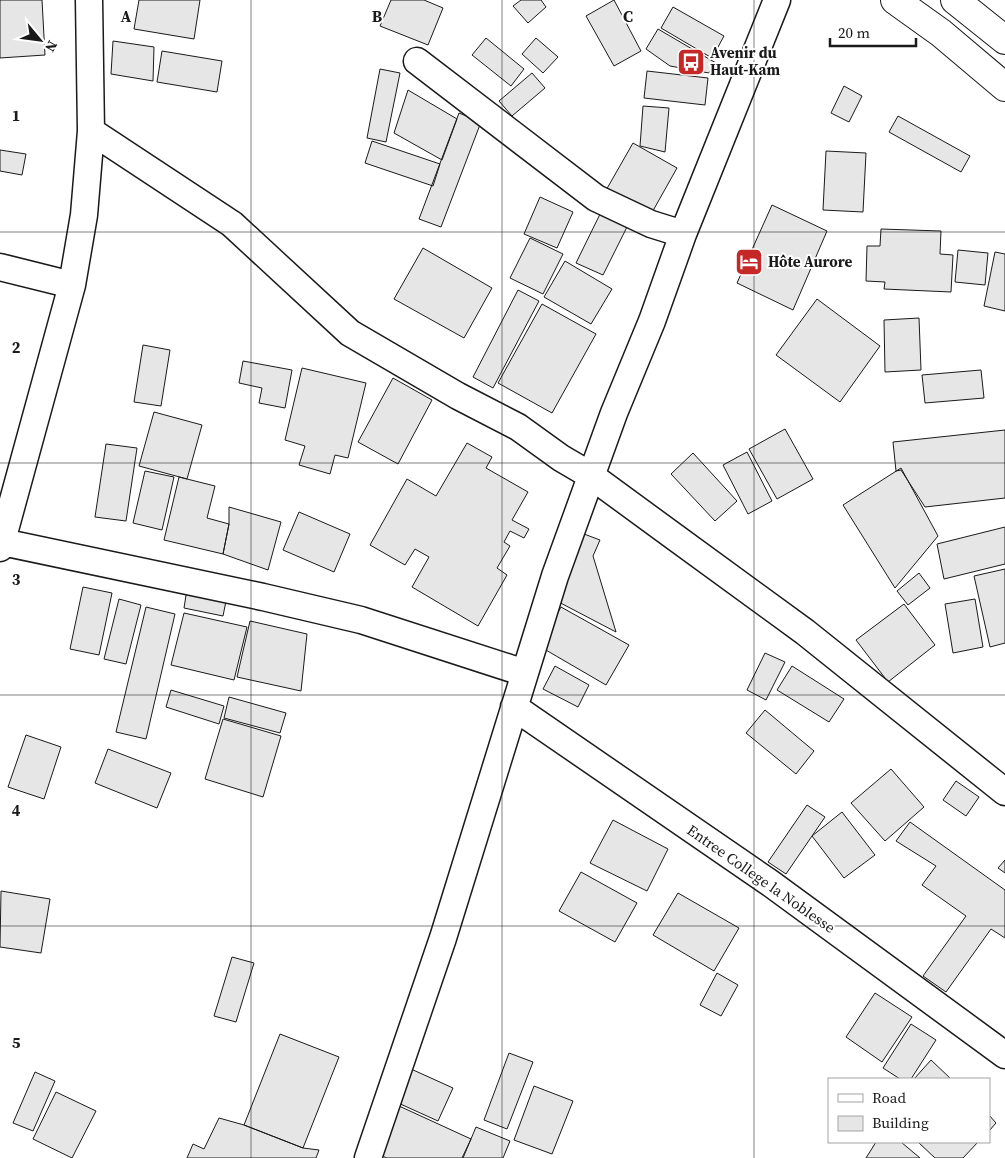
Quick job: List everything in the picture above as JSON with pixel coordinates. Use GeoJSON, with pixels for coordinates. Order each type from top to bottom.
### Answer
{"type":"FeatureCollection","features":[{"type":"Feature","properties":{"kind":"highway"},"geometry":{"type":"LineString","coordinates":[[895,0],[941,33],[1005,87]]}},
{"type":"Feature","properties":{"kind":"highway"},"geometry":{"type":"LineString","coordinates":[[955,0],[1005,40]]}},
{"type":"Feature","properties":{"kind":"street"},"geometry":{"type":"LineString","coordinates":[[89,0],[91,131],[84,215],[72,285],[33,422],[1,545],[263,597],[361,620],[525,673]]}},
{"type":"Feature","properties":{"kind":"street"},"geometry":{"type":"LineString","coordinates":[[368,1158],[443,938],[555,576],[590,475],[652,321],[683,234],[777,0]]}},
{"type":"Feature","properties":{"kind":"street"},"geometry":{"type":"LineString","coordinates":[[416,61],[596,198],[651,224],[683,234]]}},
{"type":"Feature","properties":{"kind":"street"},"geometry":{"type":"LineString","coordinates":[[91,131],[232,224],[350,333],[458,396],[518,427],[561,458],[590,475],[805,632],[1005,792]]}},
{"type":"Feature","properties":{"kind":"street"},"geometry":{"type":"LineString","coordinates":[[0,267],[72,285]]}},
{"type":"Feature","properties":{"kind":"street","name":"Entree College la Noblesse"},"geometry":{"type":"LineString","coordinates":[[514,707],[770,883],[1005,1055]]}},
{"type":"Feature","properties":{"kind":"building"},"geometry":{"type":"Polygon","coordinates":[[[0,0],[42,0],[45,55],[0,58],[0,0]]]}},
{"type":"Feature","properties":{"kind":"building"},"geometry":{"type":"Polygon","coordinates":[[[139,0],[200,0],[194,39],[134,29],[139,0]]]}},
{"type":"Feature","properties":{"kind":"building"},"geometry":{"type":"Polygon","coordinates":[[[391,0],[424,0],[443,8],[428,45],[380,26],[391,0]]]}},
{"type":"Feature","properties":{"kind":"building"},"geometry":{"type":"Polygon","coordinates":[[[521,0],[541,0],[546,7],[528,23],[513,6],[521,0]]]}},
{"type":"Feature","properties":{"kind":"building"},"geometry":{"type":"Polygon","coordinates":[[[614,0],[641,51],[614,66],[586,16],[614,0]]]}},
{"type":"Feature","properties":{"kind":"building"},"geometry":{"type":"Polygon","coordinates":[[[673,7],[724,36],[712,58],[661,28],[673,7]]]}},
{"type":"Feature","properties":{"kind":"building"},"geometry":{"type":"Polygon","coordinates":[[[658,29],[716,63],[709,73],[670,66],[646,49],[658,29]]]}},
{"type":"Feature","properties":{"kind":"building"},"geometry":{"type":"Polygon","coordinates":[[[486,38],[524,69],[511,86],[472,55],[486,38]]]}},
{"type":"Feature","properties":{"kind":"building"},"geometry":{"type":"Polygon","coordinates":[[[536,38],[558,57],[543,73],[522,54],[536,38]]]}},
{"type":"Feature","properties":{"kind":"building"},"geometry":{"type":"Polygon","coordinates":[[[113,41],[154,47],[153,81],[111,74],[113,41]]]}},
{"type":"Feature","properties":{"kind":"building"},"geometry":{"type":"Polygon","coordinates":[[[162,51],[222,61],[217,92],[157,82],[162,51]]]}},
{"type":"Feature","properties":{"kind":"building"},"geometry":{"type":"Polygon","coordinates":[[[380,69],[400,73],[386,142],[367,138],[380,69]]]}},
{"type":"Feature","properties":{"kind":"building"},"geometry":{"type":"Polygon","coordinates":[[[647,71],[708,78],[705,105],[644,98],[647,71]]]}},
{"type":"Feature","properties":{"kind":"building"},"geometry":{"type":"Polygon","coordinates":[[[532,73],[545,88],[512,116],[499,101],[532,73]]]}},
{"type":"Feature","properties":{"kind":"building"},"geometry":{"type":"Polygon","coordinates":[[[844,86],[862,96],[849,122],[831,113],[844,86]]]}},
{"type":"Feature","properties":{"kind":"building"},"geometry":{"type":"Polygon","coordinates":[[[408,90],[457,119],[442,160],[394,133],[408,90]]]}},
{"type":"Feature","properties":{"kind":"building"},"geometry":{"type":"Polygon","coordinates":[[[643,106],[669,108],[665,152],[640,146],[643,106]]]}},
{"type":"Feature","properties":{"kind":"building"},"geometry":{"type":"Polygon","coordinates":[[[459,113],[481,122],[441,227],[419,219],[459,113]]]}},
{"type":"Feature","properties":{"kind":"building"},"geometry":{"type":"Polygon","coordinates":[[[898,116],[970,156],[961,172],[889,132],[898,116]]]}},
{"type":"Feature","properties":{"kind":"building"},"geometry":{"type":"Polygon","coordinates":[[[372,141],[440,164],[433,186],[365,163],[372,141]]]}},
{"type":"Feature","properties":{"kind":"building"},"geometry":{"type":"Polygon","coordinates":[[[633,143],[677,168],[650,216],[605,192],[633,143]]]}},
{"type":"Feature","properties":{"kind":"building"},"geometry":{"type":"Polygon","coordinates":[[[0,150],[26,154],[22,175],[0,171],[0,150]]]}},
{"type":"Feature","properties":{"kind":"building"},"geometry":{"type":"Polygon","coordinates":[[[826,151],[866,153],[863,212],[823,210],[826,151]]]}},
{"type":"Feature","properties":{"kind":"building"},"geometry":{"type":"Polygon","coordinates":[[[540,197],[573,212],[557,248],[524,234],[540,197]]]}},
{"type":"Feature","properties":{"kind":"building"},"geometry":{"type":"Polygon","coordinates":[[[772,205],[827,231],[793,310],[737,283],[772,205]]]}},
{"type":"Feature","properties":{"kind":"building"},"geometry":{"type":"Polygon","coordinates":[[[604,206],[631,219],[603,275],[576,263],[604,206]]]}},
{"type":"Feature","properties":{"kind":"building"},"geometry":{"type":"Polygon","coordinates":[[[881,229],[941,231],[940,254],[953,255],[951,292],[884,289],[885,282],[866,281],[867,246],[880,246],[881,229]]]}},
{"type":"Feature","properties":{"kind":"building"},"geometry":{"type":"Polygon","coordinates":[[[530,238],[563,254],[543,294],[510,278],[530,238]]]}},
{"type":"Feature","properties":{"kind":"building"},"geometry":{"type":"Polygon","coordinates":[[[423,248],[492,288],[464,338],[394,299],[423,248]]]}},
{"type":"Feature","properties":{"kind":"building"},"geometry":{"type":"Polygon","coordinates":[[[958,250],[988,253],[985,285],[955,282],[958,250]]]}},
{"type":"Feature","properties":{"kind":"building"},"geometry":{"type":"Polygon","coordinates":[[[995,252],[1005,254],[1005,311],[984,306],[995,252]]]}},
{"type":"Feature","properties":{"kind":"building"},"geometry":{"type":"Polygon","coordinates":[[[565,261],[612,289],[591,324],[544,297],[565,261]]]}},
{"type":"Feature","properties":{"kind":"building"},"geometry":{"type":"Polygon","coordinates":[[[518,290],[539,301],[493,388],[473,377],[518,290]]]}},
{"type":"Feature","properties":{"kind":"building"},"geometry":{"type":"Polygon","coordinates":[[[817,299],[880,346],[840,402],[776,355],[817,299]]]}},
{"type":"Feature","properties":{"kind":"building"},"geometry":{"type":"Polygon","coordinates":[[[542,304],[596,334],[552,413],[498,383],[542,304]]]}},
{"type":"Feature","properties":{"kind":"building"},"geometry":{"type":"Polygon","coordinates":[[[919,318],[921,370],[885,372],[884,320],[919,318]]]}},
{"type":"Feature","properties":{"kind":"building"},"geometry":{"type":"Polygon","coordinates":[[[143,345],[170,350],[161,406],[134,402],[143,345]]]}},
{"type":"Feature","properties":{"kind":"building"},"geometry":{"type":"Polygon","coordinates":[[[243,361],[292,370],[285,408],[259,403],[262,388],[239,383],[243,361]]]}},
{"type":"Feature","properties":{"kind":"building"},"geometry":{"type":"Polygon","coordinates":[[[302,368],[366,383],[348,458],[335,455],[330,474],[299,465],[305,446],[285,440],[302,368]]]}},
{"type":"Feature","properties":{"kind":"building"},"geometry":{"type":"Polygon","coordinates":[[[981,370],[984,398],[925,403],[922,375],[981,370]]]}},
{"type":"Feature","properties":{"kind":"building"},"geometry":{"type":"Polygon","coordinates":[[[393,378],[432,400],[398,464],[358,442],[393,378]]]}},
{"type":"Feature","properties":{"kind":"building"},"geometry":{"type":"Polygon","coordinates":[[[154,412],[202,425],[187,479],[139,466],[154,412]]]}},
{"type":"Feature","properties":{"kind":"building"},"geometry":{"type":"Polygon","coordinates":[[[785,429],[813,479],[777,499],[749,449],[785,429]]]}},
{"type":"Feature","properties":{"kind":"building"},"geometry":{"type":"Polygon","coordinates":[[[1005,430],[1005,498],[925,507],[901,470],[896,471],[893,442],[1005,430]]]}},
{"type":"Feature","properties":{"kind":"building"},"geometry":{"type":"Polygon","coordinates":[[[467,443],[492,457],[486,468],[528,492],[512,520],[529,529],[524,538],[510,531],[504,542],[510,546],[497,568],[507,575],[478,626],[412,587],[429,557],[415,549],[405,565],[370,545],[407,479],[436,496],[467,443]]]}},
{"type":"Feature","properties":{"kind":"building"},"geometry":{"type":"Polygon","coordinates":[[[106,444],[137,448],[126,521],[95,517],[106,444]]]}},
{"type":"Feature","properties":{"kind":"building"},"geometry":{"type":"Polygon","coordinates":[[[747,452],[772,501],[748,514],[723,465],[747,452]]]}},
{"type":"Feature","properties":{"kind":"building"},"geometry":{"type":"Polygon","coordinates":[[[693,453],[737,501],[715,521],[671,474],[693,453]]]}},
{"type":"Feature","properties":{"kind":"building"},"geometry":{"type":"Polygon","coordinates":[[[901,468],[938,536],[895,588],[843,505],[901,468]]]}},
{"type":"Feature","properties":{"kind":"building"},"geometry":{"type":"Polygon","coordinates":[[[145,471],[174,477],[162,530],[133,523],[145,471]]]}},
{"type":"Feature","properties":{"kind":"building"},"geometry":{"type":"Polygon","coordinates":[[[179,477],[215,486],[207,518],[229,524],[223,554],[164,540],[179,477]]]}},
{"type":"Feature","properties":{"kind":"building"},"geometry":{"type":"Polygon","coordinates":[[[229,507],[281,522],[268,570],[223,554],[229,524],[229,507]]]}},
{"type":"Feature","properties":{"kind":"building"},"geometry":{"type":"Polygon","coordinates":[[[299,512],[350,534],[334,572],[283,550],[299,512]]]}},
{"type":"Feature","properties":{"kind":"building"},"geometry":{"type":"Polygon","coordinates":[[[1005,527],[1005,564],[944,579],[937,544],[1005,527]]]}},
{"type":"Feature","properties":{"kind":"building"},"geometry":{"type":"Polygon","coordinates":[[[576,531],[600,540],[593,556],[616,632],[551,598],[576,531]]]}},
{"type":"Feature","properties":{"kind":"building"},"geometry":{"type":"Polygon","coordinates":[[[1005,569],[1005,643],[990,647],[974,576],[1005,569]]]}},
{"type":"Feature","properties":{"kind":"building"},"geometry":{"type":"Polygon","coordinates":[[[919,573],[930,588],[908,605],[897,591],[919,573]]]}},
{"type":"Feature","properties":{"kind":"building"},"geometry":{"type":"Polygon","coordinates":[[[83,587],[112,593],[99,655],[70,649],[83,587]]]}},
{"type":"Feature","properties":{"kind":"building"},"geometry":{"type":"Polygon","coordinates":[[[187,589],[227,596],[223,616],[184,608],[187,589]]]}},
{"type":"Feature","properties":{"kind":"building"},"geometry":{"type":"Polygon","coordinates":[[[119,599],[141,605],[126,664],[104,659],[119,599]]]}},
{"type":"Feature","properties":{"kind":"building"},"geometry":{"type":"Polygon","coordinates":[[[975,599],[983,647],[953,653],[945,604],[975,599]]]}},
{"type":"Feature","properties":{"kind":"building"},"geometry":{"type":"Polygon","coordinates":[[[904,604],[935,645],[888,682],[856,640],[904,604]]]}},
{"type":"Feature","properties":{"kind":"building"},"geometry":{"type":"Polygon","coordinates":[[[146,607],[175,614],[146,739],[116,732],[146,607]]]}},
{"type":"Feature","properties":{"kind":"building"},"geometry":{"type":"Polygon","coordinates":[[[561,607],[629,645],[606,685],[539,646],[561,607]]]}},
{"type":"Feature","properties":{"kind":"building"},"geometry":{"type":"Polygon","coordinates":[[[184,613],[247,627],[234,680],[171,665],[184,613]]]}},
{"type":"Feature","properties":{"kind":"building"},"geometry":{"type":"Polygon","coordinates":[[[250,621],[307,634],[301,691],[237,677],[250,621]]]}},
{"type":"Feature","properties":{"kind":"building"},"geometry":{"type":"Polygon","coordinates":[[[765,653],[785,662],[766,700],[747,690],[765,653]]]}},
{"type":"Feature","properties":{"kind":"building"},"geometry":{"type":"Polygon","coordinates":[[[555,666],[589,685],[578,707],[543,689],[555,666]]]}},
{"type":"Feature","properties":{"kind":"building"},"geometry":{"type":"Polygon","coordinates":[[[792,666],[844,699],[829,722],[777,690],[792,666]]]}},
{"type":"Feature","properties":{"kind":"building"},"geometry":{"type":"Polygon","coordinates":[[[171,690],[224,706],[219,724],[166,707],[171,690]]]}},
{"type":"Feature","properties":{"kind":"building"},"geometry":{"type":"Polygon","coordinates":[[[229,697],[286,713],[280,733],[224,718],[229,697]]]}},
{"type":"Feature","properties":{"kind":"building"},"geometry":{"type":"Polygon","coordinates":[[[765,710],[814,751],[796,774],[746,733],[765,710]]]}},
{"type":"Feature","properties":{"kind":"building"},"geometry":{"type":"Polygon","coordinates":[[[223,719],[281,736],[263,797],[205,779],[223,719]]]}},
{"type":"Feature","properties":{"kind":"building"},"geometry":{"type":"Polygon","coordinates":[[[26,735],[61,747],[44,799],[8,787],[26,735]]]}},
{"type":"Feature","properties":{"kind":"building"},"geometry":{"type":"Polygon","coordinates":[[[108,749],[171,773],[157,808],[95,783],[108,749]]]}},
{"type":"Feature","properties":{"kind":"building"},"geometry":{"type":"Polygon","coordinates":[[[891,769],[924,807],[885,841],[851,803],[891,769]]]}},
{"type":"Feature","properties":{"kind":"building"},"geometry":{"type":"Polygon","coordinates":[[[956,781],[979,797],[966,816],[943,800],[956,781]]]}},
{"type":"Feature","properties":{"kind":"building"},"geometry":{"type":"Polygon","coordinates":[[[807,805],[825,817],[786,874],[768,862],[807,805]]]}},
{"type":"Feature","properties":{"kind":"building"},"geometry":{"type":"Polygon","coordinates":[[[842,812],[875,855],[844,878],[812,836],[842,812]]]}},
{"type":"Feature","properties":{"kind":"building"},"geometry":{"type":"Polygon","coordinates":[[[613,820],[668,849],[647,891],[590,863],[613,820]]]}},
{"type":"Feature","properties":{"kind":"building"},"geometry":{"type":"Polygon","coordinates":[[[910,822],[1005,890],[1005,938],[991,929],[946,992],[923,976],[966,916],[922,885],[936,866],[896,841],[910,822]]]}},
{"type":"Feature","properties":{"kind":"building"},"geometry":{"type":"Polygon","coordinates":[[[1005,860],[1005,873],[998,868],[1005,860]]]}},
{"type":"Feature","properties":{"kind":"building"},"geometry":{"type":"Polygon","coordinates":[[[581,872],[637,903],[615,942],[559,911],[581,872]]]}},
{"type":"Feature","properties":{"kind":"building"},"geometry":{"type":"Polygon","coordinates":[[[1,891],[50,899],[41,953],[0,947],[1,891]]]}},
{"type":"Feature","properties":{"kind":"building"},"geometry":{"type":"Polygon","coordinates":[[[678,893],[739,928],[714,971],[653,935],[678,893]]]}},
{"type":"Feature","properties":{"kind":"building"},"geometry":{"type":"Polygon","coordinates":[[[232,957],[254,963],[236,1022],[214,1016],[232,957]]]}},
{"type":"Feature","properties":{"kind":"building"},"geometry":{"type":"Polygon","coordinates":[[[717,973],[738,985],[721,1016],[700,1005],[717,973]]]}},
{"type":"Feature","properties":{"kind":"building"},"geometry":{"type":"Polygon","coordinates":[[[875,993],[912,1017],[882,1062],[846,1037],[875,993]]]}},
{"type":"Feature","properties":{"kind":"building"},"geometry":{"type":"Polygon","coordinates":[[[911,1024],[936,1040],[912,1078],[898,1078],[883,1068],[911,1024]]]}},
{"type":"Feature","properties":{"kind":"building"},"geometry":{"type":"Polygon","coordinates":[[[280,1034],[339,1057],[303,1148],[244,1125],[280,1034]]]}},
{"type":"Feature","properties":{"kind":"building"},"geometry":{"type":"Polygon","coordinates":[[[509,1053],[533,1062],[507,1129],[484,1120],[509,1053]]]}},
{"type":"Feature","properties":{"kind":"building"},"geometry":{"type":"Polygon","coordinates":[[[931,1060],[950,1078],[915,1078],[931,1060]]]}},
{"type":"Feature","properties":{"kind":"building"},"geometry":{"type":"Polygon","coordinates":[[[411,1069],[453,1088],[438,1121],[396,1102],[411,1069]]]}},
{"type":"Feature","properties":{"kind":"building"},"geometry":{"type":"Polygon","coordinates":[[[35,1072],[55,1081],[33,1131],[13,1123],[35,1072]]]}},
{"type":"Feature","properties":{"kind":"building"},"geometry":{"type":"Polygon","coordinates":[[[534,1086],[573,1101],[552,1154],[514,1140],[534,1086]]]}},
{"type":"Feature","properties":{"kind":"building"},"geometry":{"type":"Polygon","coordinates":[[[56,1092],[96,1111],[72,1158],[33,1139],[56,1092]]]}},
{"type":"Feature","properties":{"kind":"building"},"geometry":{"type":"Polygon","coordinates":[[[399,1106],[471,1139],[462,1158],[387,1158],[377,1154],[399,1106]]]}},
{"type":"Feature","properties":{"kind":"building"},"geometry":{"type":"Polygon","coordinates":[[[990,1116],[996,1123],[990,1130],[990,1116]]]}},
{"type":"Feature","properties":{"kind":"building"},"geometry":{"type":"Polygon","coordinates":[[[219,1118],[244,1125],[303,1148],[319,1150],[316,1158],[187,1158],[193,1144],[204,1149],[219,1118]]]}},
{"type":"Feature","properties":{"kind":"building"},"geometry":{"type":"Polygon","coordinates":[[[476,1127],[510,1141],[503,1158],[463,1158],[476,1127]]]}},
{"type":"Feature","properties":{"kind":"building"},"geometry":{"type":"Polygon","coordinates":[[[875,1143],[902,1143],[920,1158],[866,1158],[875,1143]]]}},
{"type":"Feature","properties":{"kind":"building"},"geometry":{"type":"Polygon","coordinates":[[[919,1143],[977,1143],[963,1158],[935,1158],[919,1143]]]}},
{"type":"Feature","properties":{"kind":"place","name":"Avenir du Haut-Kam"},"geometry":{"type":"Point","coordinates":[691,62]}},
{"type":"Feature","properties":{"kind":"place","name":"Hôte Aurore"},"geometry":{"type":"Point","coordinates":[749,262]}}]}
